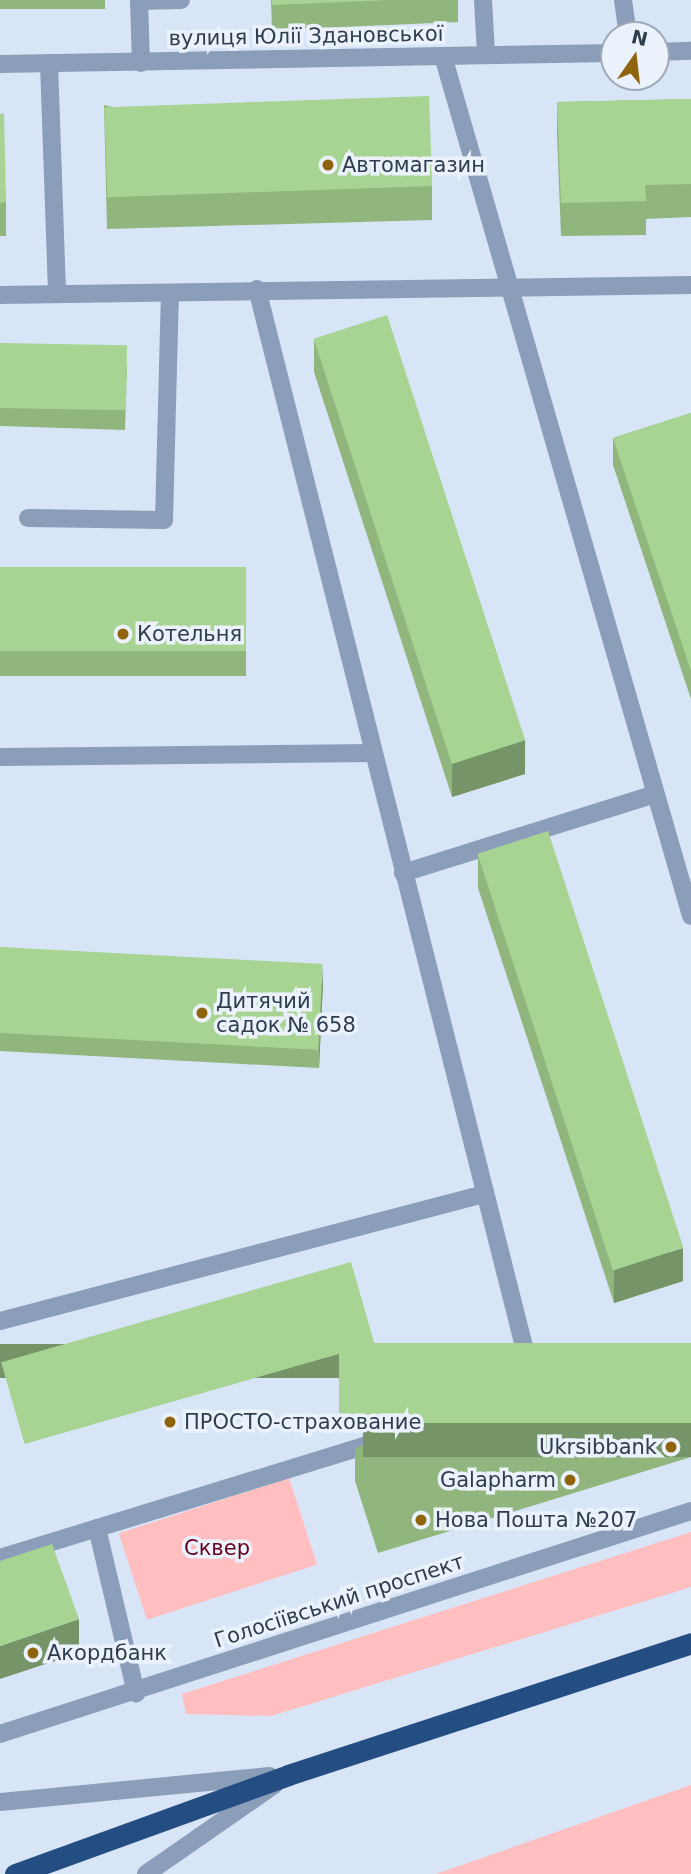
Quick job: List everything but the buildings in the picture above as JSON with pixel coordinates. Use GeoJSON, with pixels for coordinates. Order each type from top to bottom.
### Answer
{"type":"FeatureCollection","features":[{"type":"Feature","properties":{"kind":"highway"},"geometry":{"type":"LineString","coordinates":[[15,1874],[288,1775],[691,1643]]}},
{"type":"Feature","properties":{"kind":"street"},"geometry":{"type":"LineString","coordinates":[[141,63],[139,0],[181,0]]}},
{"type":"Feature","properties":{"kind":"street"},"geometry":{"type":"LineString","coordinates":[[483,0],[486,54]]}},
{"type":"Feature","properties":{"kind":"street"},"geometry":{"type":"LineString","coordinates":[[623,0],[626,21]]}},
{"type":"Feature","properties":{"kind":"street"},"geometry":{"type":"LineString","coordinates":[[670,52],[691,51]]}},
{"type":"Feature","properties":{"kind":"street","name":"вулиця Юлії Здановської"},"geometry":{"type":"LineString","coordinates":[[0,64],[600,53]]}},
{"type":"Feature","properties":{"kind":"street"},"geometry":{"type":"LineString","coordinates":[[443,56],[507,287],[691,916]]}},
{"type":"Feature","properties":{"kind":"street"},"geometry":{"type":"LineString","coordinates":[[49,63],[57,294]]}},
{"type":"Feature","properties":{"kind":"street"},"geometry":{"type":"LineString","coordinates":[[0,295],[257,289],[691,285]]}},
{"type":"Feature","properties":{"kind":"street"},"geometry":{"type":"LineString","coordinates":[[257,289],[536,1394]]}},
{"type":"Feature","properties":{"kind":"street"},"geometry":{"type":"LineString","coordinates":[[28,518],[164,520],[170,293]]}},
{"type":"Feature","properties":{"kind":"street"},"geometry":{"type":"LineString","coordinates":[[0,757],[372,753]]}},
{"type":"Feature","properties":{"kind":"street"},"geometry":{"type":"LineString","coordinates":[[403,873],[655,794]]}},
{"type":"Feature","properties":{"kind":"street"},"geometry":{"type":"LineString","coordinates":[[0,1321],[484,1194]]}},
{"type":"Feature","properties":{"kind":"street"},"geometry":{"type":"LineString","coordinates":[[0,1558],[394,1437]]}},
{"type":"Feature","properties":{"kind":"street","name":"Голосіївський проспект"},"geometry":{"type":"LineString","coordinates":[[0,1734],[136,1693],[691,1511]]}},
{"type":"Feature","properties":{"kind":"street"},"geometry":{"type":"LineString","coordinates":[[97,1528],[136,1693]]}},
{"type":"Feature","properties":{"kind":"street"},"geometry":{"type":"LineString","coordinates":[[0,1802],[288,1775]]}},
{"type":"Feature","properties":{"kind":"street"},"geometry":{"type":"LineString","coordinates":[[146,1874],[288,1775]]}},
{"type":"Feature","properties":{"kind":"green space","name":"Сквер"},"geometry":{"type":"Polygon","coordinates":[[[289,1478],[317,1565],[147,1620],[119,1533],[289,1478]]]}},
{"type":"Feature","properties":{"kind":"green space"},"geometry":{"type":"Polygon","coordinates":[[[691,1532],[691,1587],[271,1716],[186,1714],[182,1694],[691,1532]]]}},
{"type":"Feature","properties":{"kind":"green space"},"geometry":{"type":"Polygon","coordinates":[[[691,1785],[691,1874],[436,1874],[691,1785]]]}},
{"type":"Feature","properties":{"kind":"place","name":"Автомагазин"},"geometry":{"type":"Point","coordinates":[328,165]}},
{"type":"Feature","properties":{"kind":"place","name":"Котельня"},"geometry":{"type":"Point","coordinates":[123,634]}},
{"type":"Feature","properties":{"kind":"place","name":"Дитячий садок № 658"},"geometry":{"type":"Point","coordinates":[202,1013]}},
{"type":"Feature","properties":{"kind":"place","name":"ПРОСТО-страхование"},"geometry":{"type":"Point","coordinates":[170,1422]}},
{"type":"Feature","properties":{"kind":"place","name":"Ukrsibbank"},"geometry":{"type":"Point","coordinates":[671,1447]}},
{"type":"Feature","properties":{"kind":"place","name":"Galapharm"},"geometry":{"type":"Point","coordinates":[570,1480]}},
{"type":"Feature","properties":{"kind":"place","name":"Нова Пошта №207"},"geometry":{"type":"Point","coordinates":[421,1520]}},
{"type":"Feature","properties":{"kind":"place","name":"Акордбанк"},"geometry":{"type":"Point","coordinates":[33,1653]}}]}
